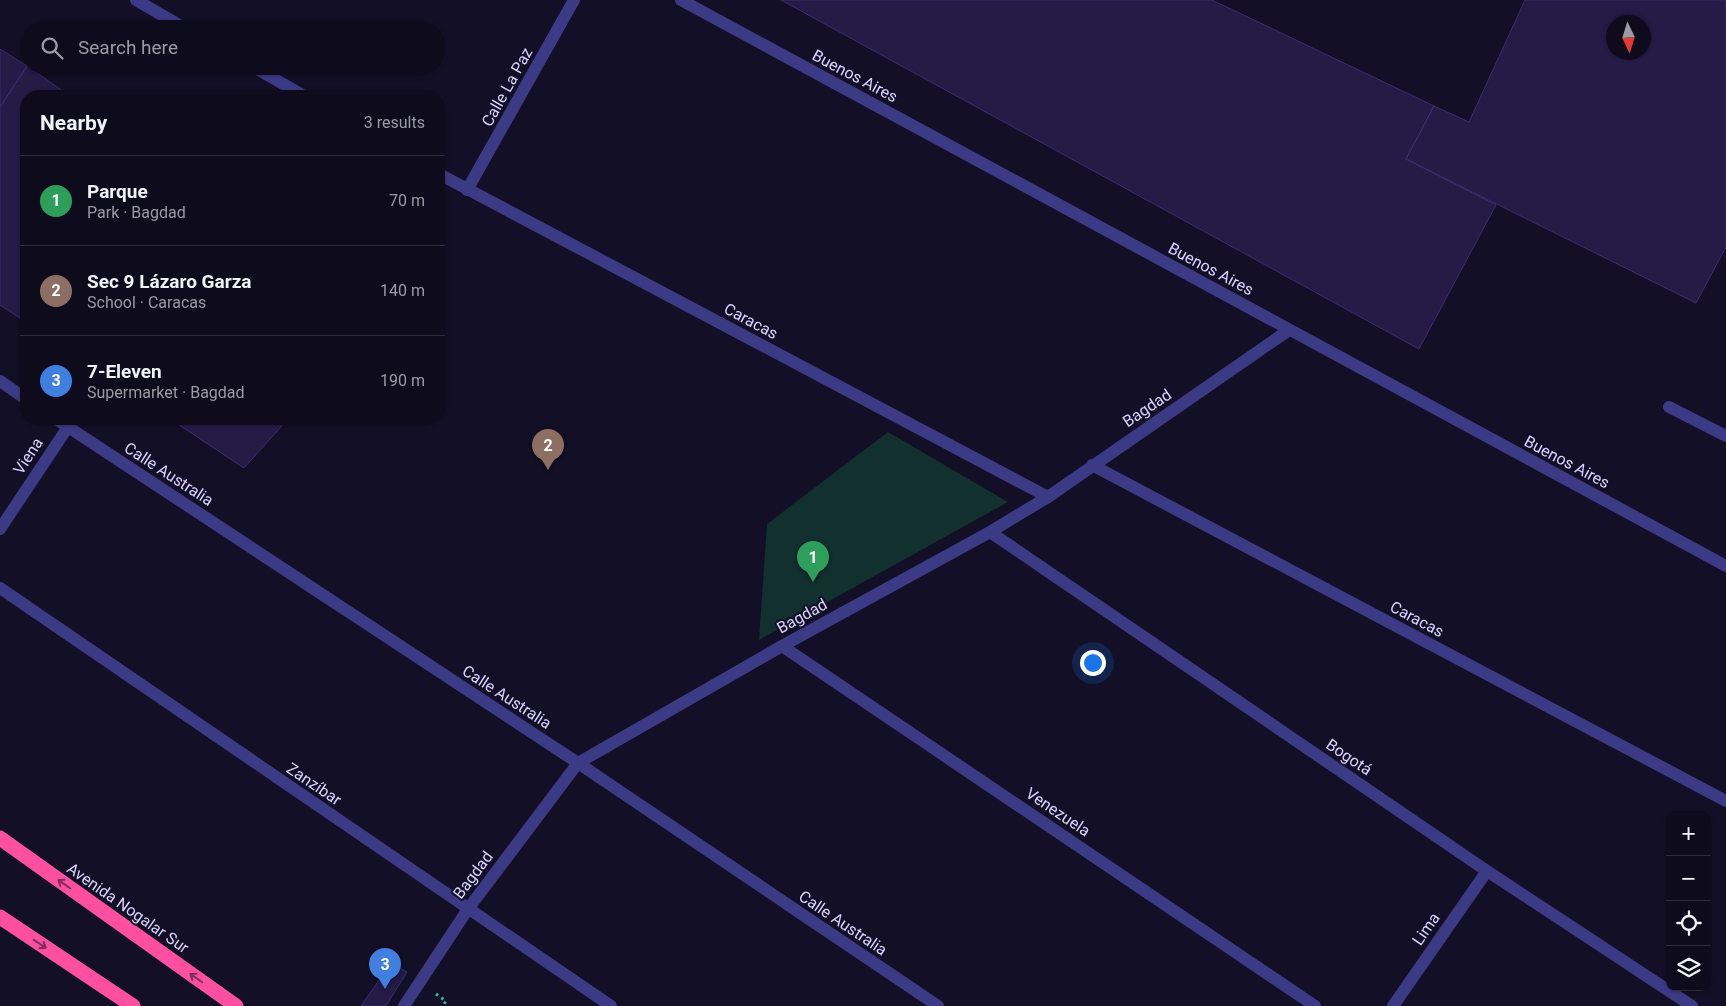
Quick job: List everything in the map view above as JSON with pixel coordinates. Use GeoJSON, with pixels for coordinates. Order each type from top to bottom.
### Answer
{"type":"FeatureCollection","features":[{"type":"Feature","properties":{"kind":"highway","name":"Avenida Nogalar Sur"},"geometry":{"type":"LineString","coordinates":[[0,838],[236,1006]]}},
{"type":"Feature","properties":{"kind":"highway"},"geometry":{"type":"LineString","coordinates":[[0,917],[133,1006]]}},
{"type":"Feature","properties":{"kind":"street"},"geometry":{"type":"LineString","coordinates":[[136,0],[170,20]]}},
{"type":"Feature","properties":{"kind":"street","name":"Calle La Paz"},"geometry":{"type":"LineString","coordinates":[[467,190],[574,0]]}},
{"type":"Feature","properties":{"kind":"street","name":"Buenos Aires"},"geometry":{"type":"LineString","coordinates":[[681,0],[1726,566]]}},
{"type":"Feature","properties":{"kind":"street"},"geometry":{"type":"LineString","coordinates":[[268,75],[294,90]]}},
{"type":"Feature","properties":{"kind":"street","name":"Caracas"},"geometry":{"type":"LineString","coordinates":[[445,177],[1048,497]]}},
{"type":"Feature","properties":{"kind":"street","name":"Bagdad"},"geometry":{"type":"LineString","coordinates":[[404,1006],[468,909],[578,763],[782,646],[990,532],[1048,497],[1289,330]]}},
{"type":"Feature","properties":{"kind":"street"},"geometry":{"type":"LineString","coordinates":[[0,381],[20,395]]}},
{"type":"Feature","properties":{"kind":"street"},"geometry":{"type":"LineString","coordinates":[[1669,408],[1726,436]]}},
{"type":"Feature","properties":{"kind":"street","name":"Calle Australia"},"geometry":{"type":"LineString","coordinates":[[65,425],[578,763],[938,1006]]}},
{"type":"Feature","properties":{"kind":"street","name":"Viena"},"geometry":{"type":"LineString","coordinates":[[0,529],[68,427]]}},
{"type":"Feature","properties":{"kind":"street","name":"Caracas"},"geometry":{"type":"LineString","coordinates":[[1092,465],[1726,801]]}},
{"type":"Feature","properties":{"kind":"street","name":"Bogotá"},"geometry":{"type":"LineString","coordinates":[[990,532],[1487,871],[1692,1006]]}},
{"type":"Feature","properties":{"kind":"street","name":"Zanzíbar"},"geometry":{"type":"LineString","coordinates":[[0,588],[611,1006]]}},
{"type":"Feature","properties":{"kind":"street","name":"Venezuela"},"geometry":{"type":"LineString","coordinates":[[782,646],[1315,1006]]}},
{"type":"Feature","properties":{"kind":"street","name":"Lima"},"geometry":{"type":"LineString","coordinates":[[1393,1006],[1487,871]]}},
{"type":"Feature","properties":{"kind":"path"},"geometry":{"type":"LineString","coordinates":[[443,1006],[446,1002]]}},
{"type":"Feature","properties":{"kind":"green space"},"geometry":{"type":"Polygon","coordinates":[[[888,432],[1008,502],[759,640],[767,524],[888,432]]]}},
{"type":"Feature","properties":{"kind":"building"},"geometry":{"type":"Polygon","coordinates":[[[781,0],[1212,0],[1434,106],[1406,159],[1496,205],[1419,349],[781,0]]]}},
{"type":"Feature","properties":{"kind":"building"},"geometry":{"type":"Polygon","coordinates":[[[1525,0],[1726,0],[1726,247],[1696,303],[1406,159],[1434,106],[1469,122],[1525,0]]]}},
{"type":"Feature","properties":{"kind":"building"},"geometry":{"type":"Polygon","coordinates":[[[0,49],[20,62],[21,75],[0,107],[0,49]]]}},
{"type":"Feature","properties":{"kind":"building"},"geometry":{"type":"Polygon","coordinates":[[[21,75],[40,75],[61,90],[20,90],[20,318],[0,305],[0,107],[21,75]]]}},
{"type":"Feature","properties":{"kind":"building"},"geometry":{"type":"Polygon","coordinates":[[[179,425],[283,425],[244,468],[179,425]]]}},
{"type":"Feature","properties":{"kind":"building"},"geometry":{"type":"Polygon","coordinates":[[[391,963],[407,972],[386,1006],[361,1006],[391,963]]]}},
{"type":"Feature","properties":{"kind":"place","name":"Sec 9 Lázaro Garza"},"geometry":{"type":"Point","coordinates":[548,470]}},
{"type":"Feature","properties":{"kind":"place","name":"Parque"},"geometry":{"type":"Point","coordinates":[813,582]}},
{"type":"Feature","properties":{"kind":"place","name":"7-Eleven"},"geometry":{"type":"Point","coordinates":[385,989]}}]}
